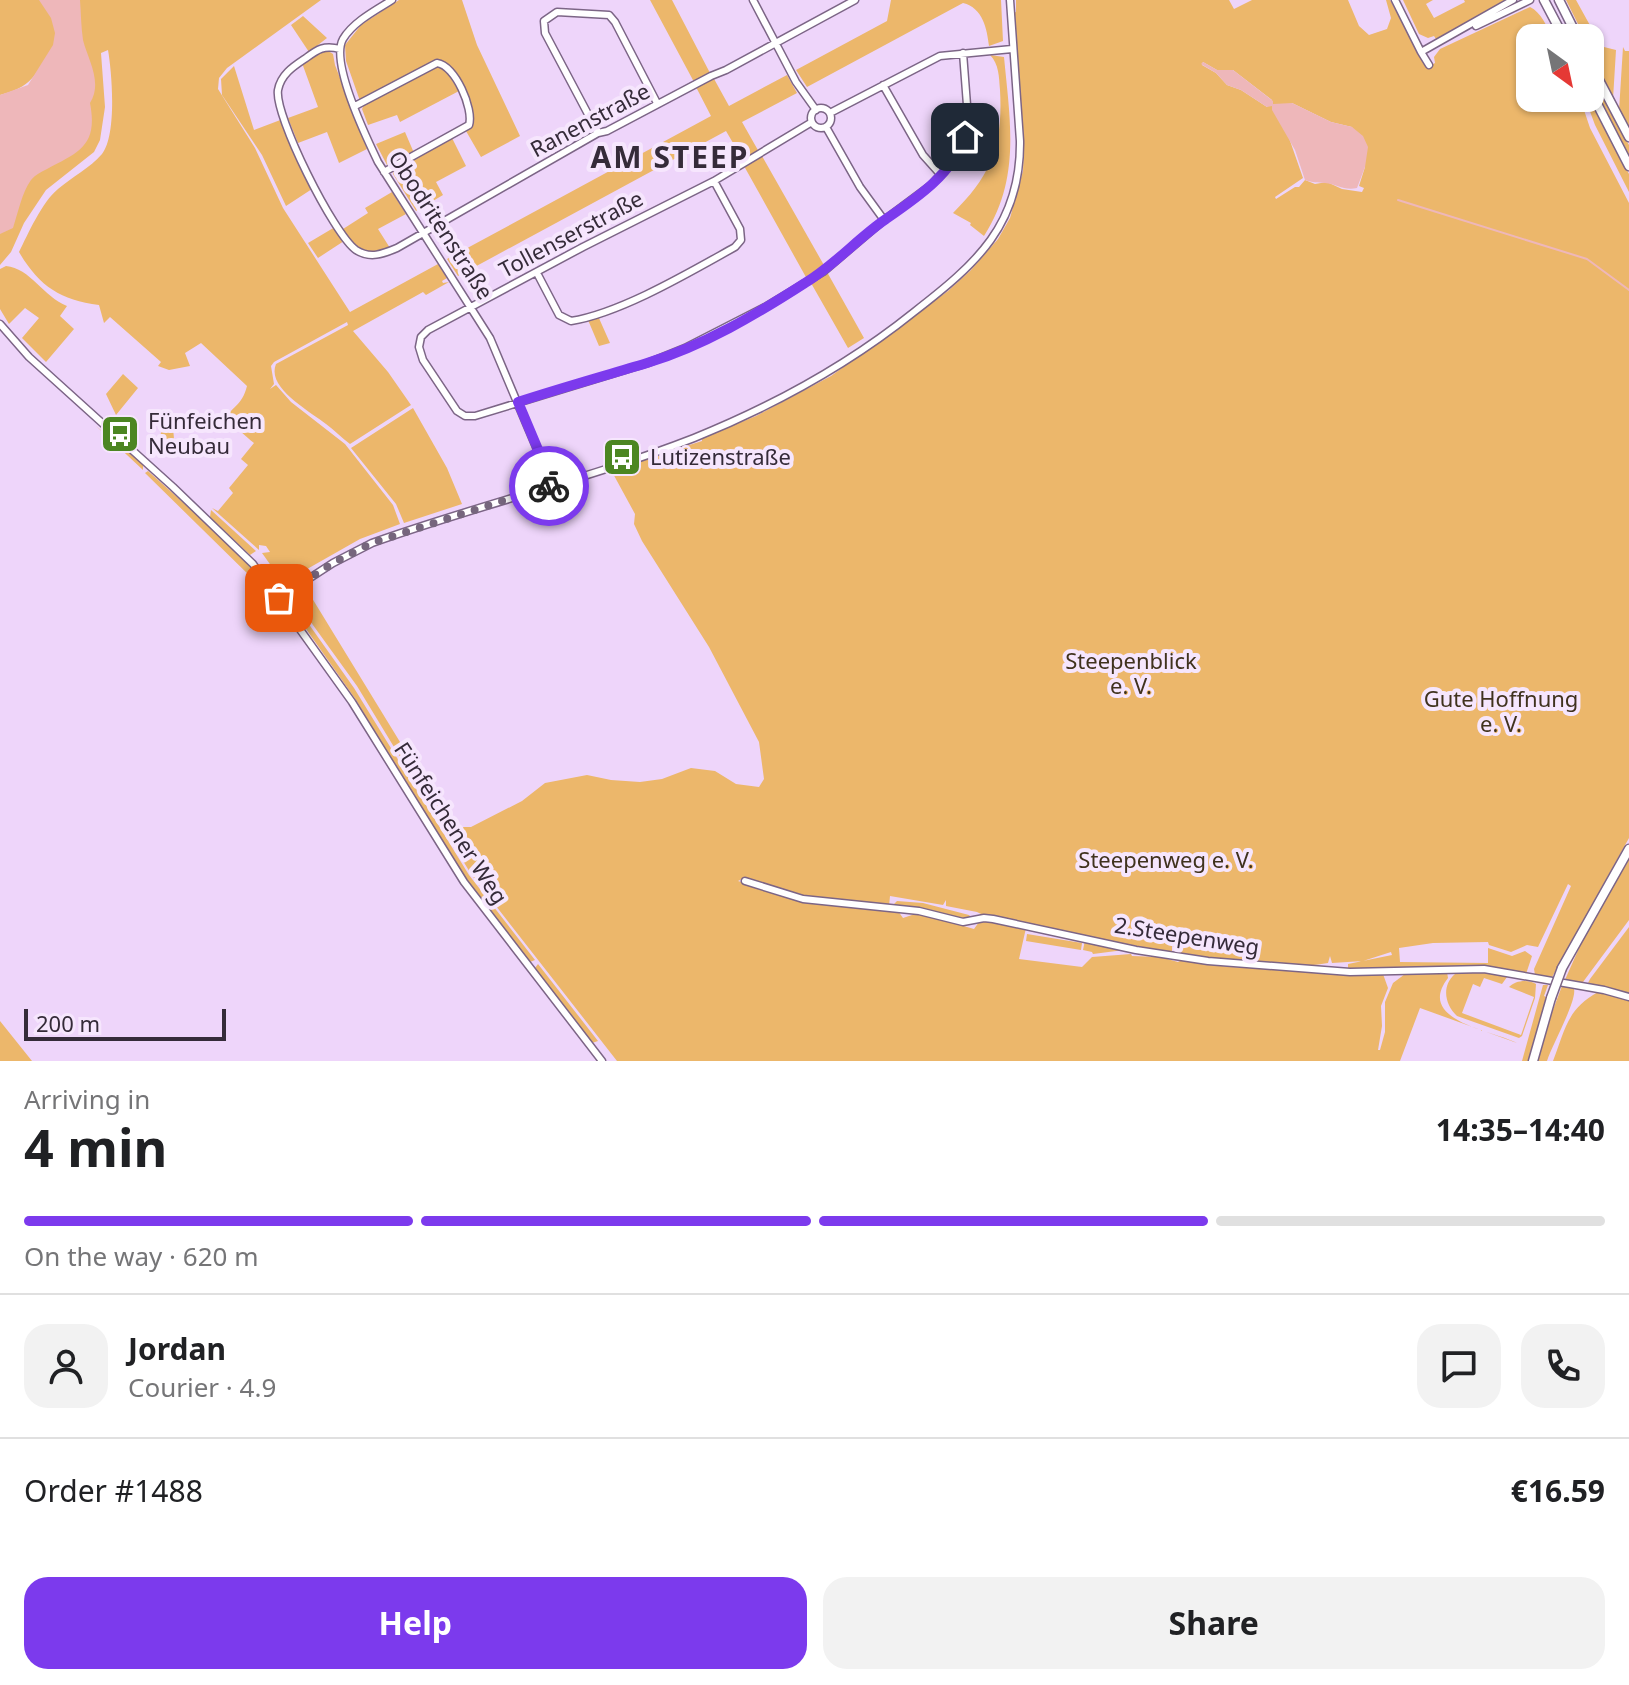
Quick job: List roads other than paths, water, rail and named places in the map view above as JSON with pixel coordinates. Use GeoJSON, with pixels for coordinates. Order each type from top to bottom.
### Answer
{"type":"FeatureCollection","features":[{"type":"Feature","properties":{"kind":"main road"},"geometry":{"type":"LineString","coordinates":[[1544,0],[1557,24]]}},
{"type":"Feature","properties":{"kind":"main road"},"geometry":{"type":"LineString","coordinates":[[1559,0],[1571,24]]}},
{"type":"Feature","properties":{"kind":"main road"},"geometry":{"type":"LineString","coordinates":[[1604,90],[1629,137]]}},
{"type":"Feature","properties":{"kind":"main road"},"geometry":{"type":"LineString","coordinates":[[1601,112],[1629,166]]}},
{"type":"Feature","properties":{"kind":"main road"},"geometry":{"type":"LineString","coordinates":[[1533,1061],[1562,968],[1629,849]]}},
{"type":"Feature","properties":{"kind":"street"},"geometry":{"type":"LineString","coordinates":[[340,49],[346,35],[392,0]]}},
{"type":"Feature","properties":{"kind":"street"},"geometry":{"type":"LineString","coordinates":[[753,0],[796,82],[816,110]]}},
{"type":"Feature","properties":{"kind":"street","name":"Ranenstraße"},"geometry":{"type":"LineString","coordinates":[[340,49],[320,48],[291,68],[279,86],[279,103],[300,156],[328,212],[358,251],[375,255],[384,254],[425,233],[598,133],[776,44],[855,0]]}},
{"type":"Feature","properties":{"kind":"street"},"geometry":{"type":"LineString","coordinates":[[279,598],[333,563],[372,543],[674,446],[776,401],[901,323],[968,267],[1000,228],[1014,197],[1020,141],[1010,0]]}},
{"type":"Feature","properties":{"kind":"street"},"geometry":{"type":"LineString","coordinates":[[1395,0],[1429,65]]}},
{"type":"Feature","properties":{"kind":"street"},"geometry":{"type":"LineString","coordinates":[[1421,52],[1513,0]]}},
{"type":"Feature","properties":{"kind":"street"},"geometry":{"type":"LineString","coordinates":[[1454,35],[1530,0]]}},
{"type":"Feature","properties":{"kind":"street"},"geometry":{"type":"LineString","coordinates":[[598,133],[545,33],[544,21],[549,15],[557,12],[609,15],[657,103]]}},
{"type":"Feature","properties":{"kind":"street","name":"Obodritenstraße"},"geometry":{"type":"LineString","coordinates":[[340,49],[340,65],[366,138],[384,172],[472,306],[497,351],[552,485]]}},
{"type":"Feature","properties":{"kind":"street"},"geometry":{"type":"LineString","coordinates":[[830,113],[935,58],[1012,49]]}},
{"type":"Feature","properties":{"kind":"street"},"geometry":{"type":"LineString","coordinates":[[518,402],[648,363],[707,338],[823,272],[931,185],[956,158],[967,128],[963,53]]}},
{"type":"Feature","properties":{"kind":"street"},"geometry":{"type":"LineString","coordinates":[[355,106],[437,63],[451,68],[456,78],[471,114],[469,125],[384,172]]}},
{"type":"Feature","properties":{"kind":"street"},"geometry":{"type":"LineString","coordinates":[[883,85],[923,155],[940,174]]}},
{"type":"Feature","properties":{"kind":"street"},"geometry":{"type":"LineString","coordinates":[[825,109],[830,113],[830,123],[826,127],[817,127],[812,122],[812,114],[816,110],[825,109]]}},
{"type":"Feature","properties":{"kind":"street","name":"Tollenserstraße"},"geometry":{"type":"LineString","coordinates":[[518,402],[475,416],[461,414],[420,355],[419,347],[424,333],[714,181],[812,122]]}},
{"type":"Feature","properties":{"kind":"street"},"geometry":{"type":"LineString","coordinates":[[826,127],[860,187],[884,220]]}},
{"type":"Feature","properties":{"kind":"street"},"geometry":{"type":"LineString","coordinates":[[537,273],[559,315],[571,321],[677,279],[735,247],[741,240],[740,229],[714,181]]}},
{"type":"Feature","properties":{"kind":"street","name":"Fünfeichener Weg"},"geometry":{"type":"LineString","coordinates":[[0,324],[29,357],[237,546],[279,598],[352,702],[458,874],[602,1061]]}},
{"type":"Feature","properties":{"kind":"street","name":"2.Steepenweg"},"geometry":{"type":"LineString","coordinates":[[745,881],[803,899],[919,911],[963,922],[984,918],[1136,950],[1208,961],[1350,972],[1484,969],[1629,997]]}},
{"type":"Feature","properties":{"kind":"waterway"},"geometry":{"type":"LineString","coordinates":[[1398,200],[1587,259],[1629,290]]}},
{"type":"Feature","properties":{"kind":"place","name":"Fünfeichen Neubau"},"geometry":{"type":"Point","coordinates":[120,434]}},
{"type":"Feature","properties":{"kind":"place","name":"Lutizenstraße"},"geometry":{"type":"Point","coordinates":[622,457]}},
{"type":"Feature","properties":{"kind":"district","name":"AM STEEP"},"geometry":{"type":"Point","coordinates":[670,158]}},
{"type":"Feature","properties":{"kind":"park label","name":"Steepenblick e. V."},"geometry":{"type":"Point","coordinates":[1131,674]}},
{"type":"Feature","properties":{"kind":"park label","name":"Gute Hoffnung e. V."},"geometry":{"type":"Point","coordinates":[1501,712]}},
{"type":"Feature","properties":{"kind":"park label","name":"Steepenweg e. V."},"geometry":{"type":"Point","coordinates":[1166,860]}}]}
